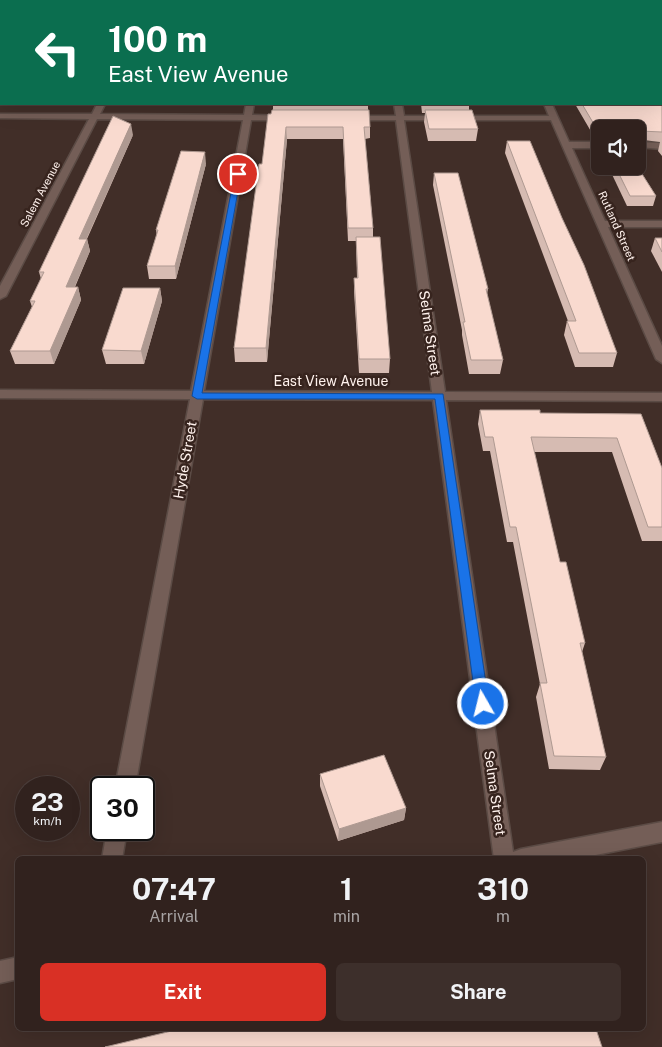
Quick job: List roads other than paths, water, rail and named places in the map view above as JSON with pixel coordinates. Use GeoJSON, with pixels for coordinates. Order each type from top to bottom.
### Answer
{"type":"FeatureCollection","features":[{"type":"Feature","properties":{"kind":"street","name":"Salem Avenue"},"geometry":{"type":"LineString","coordinates":[[0,296],[100,105]]}},
{"type":"Feature","properties":{"kind":"street","name":"Hyde Street"},"geometry":{"type":"LineString","coordinates":[[127,776],[250,105]]}},
{"type":"Feature","properties":{"kind":"street","name":"Rutland Street"},"geometry":{"type":"LineString","coordinates":[[548,105],[602,224],[656,333],[662,359]]}},
{"type":"Feature","properties":{"kind":"street"},"geometry":{"type":"LineString","coordinates":[[343,118],[399,111],[555,118]]}},
{"type":"Feature","properties":{"kind":"street","name":"Selma Street"},"geometry":{"type":"LineString","coordinates":[[399,111],[504,856]]}},
{"type":"Feature","properties":{"kind":"street"},"geometry":{"type":"LineString","coordinates":[[0,116],[295,118]]}},
{"type":"Feature","properties":{"kind":"street"},"geometry":{"type":"LineString","coordinates":[[567,144],[591,145]]}},
{"type":"Feature","properties":{"kind":"street"},"geometry":{"type":"LineString","coordinates":[[646,145],[662,146]]}},
{"type":"Feature","properties":{"kind":"street"},"geometry":{"type":"LineString","coordinates":[[602,224],[662,224]]}},
{"type":"Feature","properties":{"kind":"street","name":"East View Avenue"},"geometry":{"type":"LineString","coordinates":[[0,394],[662,397]]}},
{"type":"Feature","properties":{"kind":"street"},"geometry":{"type":"LineString","coordinates":[[537,856],[662,832]]}},
{"type":"Feature","properties":{"kind":"street"},"geometry":{"type":"LineString","coordinates":[[113,856],[115,841]]}},
{"type":"Feature","properties":{"kind":"street"},"geometry":{"type":"LineString","coordinates":[[0,972],[15,969]]}}]}
